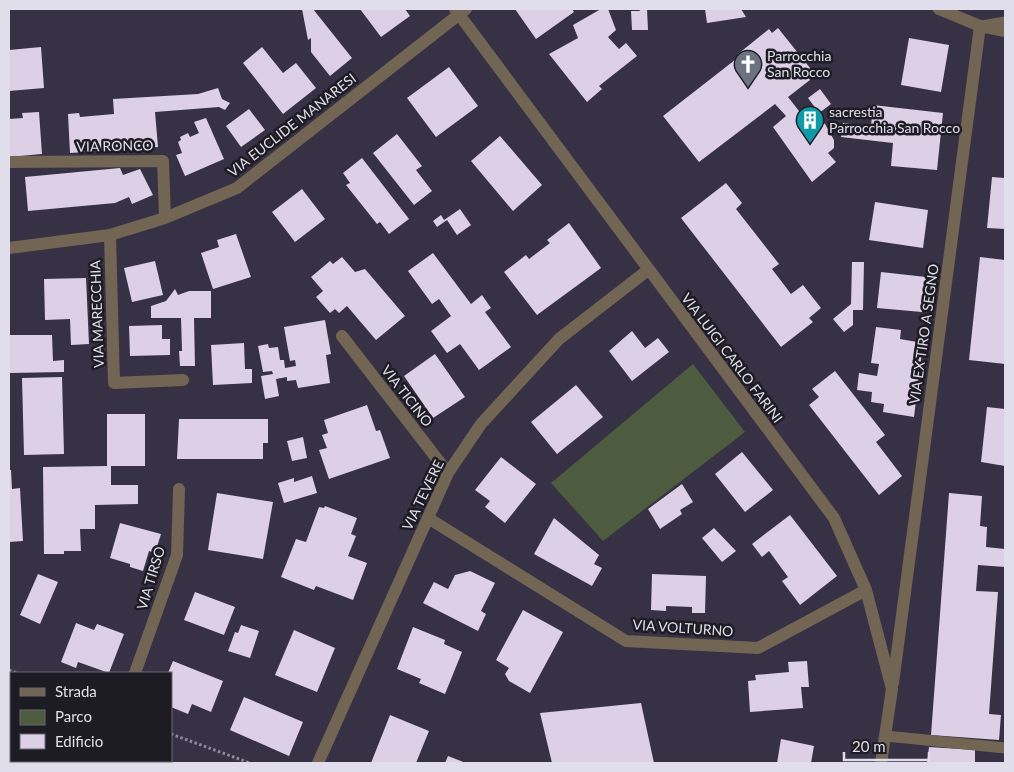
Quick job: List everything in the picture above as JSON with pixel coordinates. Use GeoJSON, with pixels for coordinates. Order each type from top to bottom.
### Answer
{"type":"FeatureCollection","features":[{"type":"Feature","properties":{"kind":"street"},"geometry":{"type":"LineString","coordinates":[[939,9],[980,26],[1005,31]]}},
{"type":"Feature","properties":{"kind":"street","name":"VIA EUCLIDE MANARESI"},"geometry":{"type":"LineString","coordinates":[[9,248],[110,235],[165,218],[237,188],[460,10]]}},
{"type":"Feature","properties":{"kind":"street","name":"VIA LUIGI CARLO FARINI"},"geometry":{"type":"LineString","coordinates":[[460,10],[648,270],[834,518],[866,590],[892,690],[881,763]]}},
{"type":"Feature","properties":{"kind":"street","name":"VIA EX TIRO A SEGNO"},"geometry":{"type":"LineString","coordinates":[[892,690],[980,26]]}},
{"type":"Feature","properties":{"kind":"street","name":"VIA RONCO"},"geometry":{"type":"LineString","coordinates":[[9,162],[163,161],[165,218]]}},
{"type":"Feature","properties":{"kind":"street","name":"VIA MARECCHIA"},"geometry":{"type":"LineString","coordinates":[[110,235],[114,383],[183,380]]}},
{"type":"Feature","properties":{"kind":"street","name":"VIA TEVERE"},"geometry":{"type":"LineString","coordinates":[[318,763],[448,473],[481,424],[560,339],[648,270]]}},
{"type":"Feature","properties":{"kind":"street","name":"VIA TICINO"},"geometry":{"type":"LineString","coordinates":[[342,336],[448,473]]}},
{"type":"Feature","properties":{"kind":"street","name":"VIA TIRSO"},"geometry":{"type":"LineString","coordinates":[[135,672],[177,555],[179,489]]}},
{"type":"Feature","properties":{"kind":"street","name":"VIA VOLTURNO"},"geometry":{"type":"LineString","coordinates":[[428,518],[626,641],[758,648],[866,590]]}},
{"type":"Feature","properties":{"kind":"lane"},"geometry":{"type":"LineString","coordinates":[[980,26],[1005,22]]}},
{"type":"Feature","properties":{"kind":"lane"},"geometry":{"type":"LineString","coordinates":[[886,736],[1005,748]]}},
{"type":"Feature","properties":{"kind":"path"},"geometry":{"type":"LineString","coordinates":[[172,734],[250,763]]}},
{"type":"Feature","properties":{"kind":"green space"},"geometry":{"type":"Polygon","coordinates":[[[693,364],[745,432],[603,541],[551,483],[693,364]]]}},
{"type":"Feature","properties":{"kind":"building"},"geometry":{"type":"Polygon","coordinates":[[[302,9],[313,9],[352,58],[330,76],[311,52],[311,38],[308,40],[302,9]]]}},
{"type":"Feature","properties":{"kind":"building"},"geometry":{"type":"Polygon","coordinates":[[[360,9],[405,9],[410,16],[381,37],[360,9]]]}},
{"type":"Feature","properties":{"kind":"building"},"geometry":{"type":"Polygon","coordinates":[[[515,9],[572,9],[574,12],[536,39],[515,9]]]}},
{"type":"Feature","properties":{"kind":"building"},"geometry":{"type":"Polygon","coordinates":[[[601,9],[608,9],[616,30],[608,37],[619,49],[626,43],[637,56],[599,86],[602,89],[587,102],[549,54],[578,38],[573,25],[601,9]]]}},
{"type":"Feature","properties":{"kind":"building"},"geometry":{"type":"Polygon","coordinates":[[[639,9],[647,9],[648,30],[632,30],[631,11],[640,11],[639,9]]]}},
{"type":"Feature","properties":{"kind":"building"},"geometry":{"type":"Polygon","coordinates":[[[705,9],[741,9],[746,17],[707,23],[705,9]]]}},
{"type":"Feature","properties":{"kind":"building","name":"Parrocchia San Rocco"},"geometry":{"type":"Polygon","coordinates":[[[778,28],[814,73],[808,77],[810,80],[788,97],[806,120],[812,115],[825,124],[834,140],[834,148],[828,153],[836,162],[812,182],[773,127],[786,116],[775,104],[699,162],[663,116],[740,56],[738,54],[769,29],[772,33],[778,28]]]}},
{"type":"Feature","properties":{"kind":"building"},"geometry":{"type":"Polygon","coordinates":[[[909,38],[949,45],[941,92],[901,85],[909,38]]]}},
{"type":"Feature","properties":{"kind":"building"},"geometry":{"type":"Polygon","coordinates":[[[41,47],[44,88],[9,91],[9,50],[41,47]]]}},
{"type":"Feature","properties":{"kind":"building"},"geometry":{"type":"Polygon","coordinates":[[[262,47],[283,73],[296,63],[316,88],[283,114],[243,63],[262,47]]]}},
{"type":"Feature","properties":{"kind":"building"},"geometry":{"type":"Polygon","coordinates":[[[449,67],[478,106],[436,137],[407,98],[449,67]]]}},
{"type":"Feature","properties":{"kind":"building"},"geometry":{"type":"Polygon","coordinates":[[[218,88],[222,99],[230,103],[225,110],[219,107],[155,112],[158,147],[70,153],[68,114],[79,113],[80,117],[114,114],[113,99],[198,94],[218,88]]]}},
{"type":"Feature","properties":{"kind":"building"},"geometry":{"type":"Polygon","coordinates":[[[820,89],[831,104],[819,113],[808,98],[820,89]]]}},
{"type":"Feature","properties":{"kind":"building"},"geometry":{"type":"Polygon","coordinates":[[[873,105],[943,113],[937,170],[891,166],[893,143],[841,137],[843,123],[871,126],[873,105]]]}},
{"type":"Feature","properties":{"kind":"building"},"geometry":{"type":"Polygon","coordinates":[[[249,109],[265,130],[241,147],[226,126],[249,109]]]}},
{"type":"Feature","properties":{"kind":"building"},"geometry":{"type":"Polygon","coordinates":[[[39,112],[42,154],[9,157],[9,119],[23,118],[22,113],[39,112]]]}},
{"type":"Feature","properties":{"kind":"building"},"geometry":{"type":"Polygon","coordinates":[[[206,118],[224,159],[185,176],[176,155],[182,153],[178,142],[181,140],[180,137],[188,133],[190,137],[199,133],[194,122],[206,118]]]}},
{"type":"Feature","properties":{"kind":"building"},"geometry":{"type":"Polygon","coordinates":[[[397,134],[422,166],[416,170],[432,191],[414,205],[373,153],[397,134]]]}},
{"type":"Feature","properties":{"kind":"building"},"geometry":{"type":"Polygon","coordinates":[[[500,136],[542,185],[513,211],[471,161],[500,136]]]}},
{"type":"Feature","properties":{"kind":"building"},"geometry":{"type":"Polygon","coordinates":[[[362,158],[409,219],[389,234],[380,222],[377,224],[346,185],[350,183],[343,173],[362,158]]]}},
{"type":"Feature","properties":{"kind":"building"},"geometry":{"type":"Polygon","coordinates":[[[120,168],[123,175],[140,169],[153,195],[132,204],[129,197],[115,203],[28,211],[25,177],[120,168]]]}},
{"type":"Feature","properties":{"kind":"building"},"geometry":{"type":"Polygon","coordinates":[[[992,177],[1005,178],[1005,229],[987,228],[992,177]]]}},
{"type":"Feature","properties":{"kind":"building"},"geometry":{"type":"Polygon","coordinates":[[[726,183],[742,203],[736,209],[779,264],[772,269],[791,294],[803,285],[821,308],[809,318],[813,322],[781,347],[681,218],[726,183]]]}},
{"type":"Feature","properties":{"kind":"building"},"geometry":{"type":"Polygon","coordinates":[[[302,189],[325,219],[295,242],[272,212],[302,189]]]}},
{"type":"Feature","properties":{"kind":"building"},"geometry":{"type":"Polygon","coordinates":[[[875,202],[928,210],[923,248],[869,240],[875,202]]]}},
{"type":"Feature","properties":{"kind":"building"},"geometry":{"type":"Polygon","coordinates":[[[460,209],[471,225],[457,235],[447,220],[437,227],[433,221],[441,215],[444,220],[460,209]]]}},
{"type":"Feature","properties":{"kind":"building"},"geometry":{"type":"Polygon","coordinates":[[[569,223],[601,268],[537,315],[504,272],[526,255],[529,259],[550,243],[547,240],[569,223]]]}},
{"type":"Feature","properties":{"kind":"building"},"geometry":{"type":"Polygon","coordinates":[[[236,234],[251,277],[213,289],[201,253],[219,247],[217,240],[236,234]]]}},
{"type":"Feature","properties":{"kind":"building"},"geometry":{"type":"Polygon","coordinates":[[[433,253],[471,304],[482,295],[491,308],[485,312],[511,347],[479,370],[460,344],[447,353],[431,331],[451,316],[439,299],[432,304],[408,271],[433,253]]]}},
{"type":"Feature","properties":{"kind":"building"},"geometry":{"type":"Polygon","coordinates":[[[342,257],[355,272],[365,269],[405,316],[376,340],[347,306],[339,313],[335,309],[330,313],[316,297],[323,291],[311,277],[330,261],[333,264],[342,257]]]}},
{"type":"Feature","properties":{"kind":"building"},"geometry":{"type":"Polygon","coordinates":[[[980,257],[1005,260],[1005,364],[969,360],[980,257]]]}},
{"type":"Feature","properties":{"kind":"building"},"geometry":{"type":"Polygon","coordinates":[[[155,261],[163,295],[132,302],[124,268],[155,261]]]}},
{"type":"Feature","properties":{"kind":"building"},"geometry":{"type":"Polygon","coordinates":[[[852,262],[864,262],[863,310],[853,310],[853,325],[844,332],[833,319],[851,304],[852,262]]]}},
{"type":"Feature","properties":{"kind":"building"},"geometry":{"type":"Polygon","coordinates":[[[881,272],[926,277],[922,312],[877,308],[881,272]]]}},
{"type":"Feature","properties":{"kind":"building"},"geometry":{"type":"Polygon","coordinates":[[[86,278],[89,344],[71,345],[70,319],[45,320],[44,279],[86,278]]]}},
{"type":"Feature","properties":{"kind":"building"},"geometry":{"type":"Polygon","coordinates":[[[175,289],[178,295],[189,291],[211,291],[211,318],[194,318],[195,366],[180,366],[179,351],[182,351],[181,318],[151,318],[151,306],[166,301],[175,289]]]}},
{"type":"Feature","properties":{"kind":"building"},"geometry":{"type":"Polygon","coordinates":[[[325,320],[331,354],[326,355],[330,383],[298,388],[296,380],[287,381],[287,377],[276,379],[279,396],[265,399],[261,376],[273,374],[272,371],[263,372],[258,346],[268,344],[269,348],[278,347],[280,360],[284,360],[285,368],[296,366],[295,360],[290,361],[284,327],[325,320]]]}},
{"type":"Feature","properties":{"kind":"building"},"geometry":{"type":"Polygon","coordinates":[[[162,325],[162,339],[170,339],[170,355],[130,356],[129,326],[162,325]]]}},
{"type":"Feature","properties":{"kind":"building"},"geometry":{"type":"Polygon","coordinates":[[[876,327],[901,330],[900,339],[923,343],[914,417],[883,412],[884,404],[871,402],[872,392],[857,390],[859,373],[877,376],[879,364],[871,363],[876,327]]]}},
{"type":"Feature","properties":{"kind":"building"},"geometry":{"type":"Polygon","coordinates":[[[632,331],[645,348],[658,338],[669,352],[632,381],[609,351],[632,331]]]}},
{"type":"Feature","properties":{"kind":"building"},"geometry":{"type":"Polygon","coordinates":[[[9,335],[52,335],[53,361],[64,360],[64,372],[9,373],[9,335]]]}},
{"type":"Feature","properties":{"kind":"building"},"geometry":{"type":"Polygon","coordinates":[[[244,343],[245,369],[252,369],[252,383],[213,385],[211,345],[244,343]]]}},
{"type":"Feature","properties":{"kind":"building"},"geometry":{"type":"Polygon","coordinates":[[[435,354],[465,397],[433,418],[404,376],[435,354]]]}},
{"type":"Feature","properties":{"kind":"building"},"geometry":{"type":"Polygon","coordinates":[[[835,371],[885,435],[876,442],[902,476],[879,495],[809,405],[819,397],[812,389],[835,371]]]}},
{"type":"Feature","properties":{"kind":"building"},"geometry":{"type":"Polygon","coordinates":[[[62,377],[64,454],[24,455],[22,378],[62,377]]]}},
{"type":"Feature","properties":{"kind":"building"},"geometry":{"type":"Polygon","coordinates":[[[576,385],[603,417],[557,454],[531,422],[576,385]]]}},
{"type":"Feature","properties":{"kind":"building"},"geometry":{"type":"Polygon","coordinates":[[[367,405],[376,431],[380,430],[390,458],[329,479],[319,450],[327,448],[322,435],[328,433],[324,420],[367,405]]]}},
{"type":"Feature","properties":{"kind":"building"},"geometry":{"type":"Polygon","coordinates":[[[987,407],[1005,409],[1005,466],[981,462],[987,407]]]}},
{"type":"Feature","properties":{"kind":"building"},"geometry":{"type":"Polygon","coordinates":[[[107,414],[145,414],[145,466],[111,466],[111,485],[138,485],[138,504],[95,505],[95,529],[80,529],[81,551],[64,551],[64,554],[44,554],[43,467],[107,466],[107,414]]]}},
{"type":"Feature","properties":{"kind":"building"},"geometry":{"type":"Polygon","coordinates":[[[179,419],[268,419],[268,443],[263,443],[263,459],[177,459],[179,419]]]}},
{"type":"Feature","properties":{"kind":"building"},"geometry":{"type":"Polygon","coordinates":[[[303,437],[307,458],[292,461],[287,441],[303,437]]]}},
{"type":"Feature","properties":{"kind":"building"},"geometry":{"type":"Polygon","coordinates":[[[742,452],[773,490],[745,512],[715,474],[742,452]]]}},
{"type":"Feature","properties":{"kind":"building"},"geometry":{"type":"Polygon","coordinates":[[[501,457],[536,484],[505,523],[485,507],[490,501],[475,490],[501,457]]]}},
{"type":"Feature","properties":{"kind":"building"},"geometry":{"type":"Polygon","coordinates":[[[9,470],[11,470],[12,489],[20,488],[23,541],[9,542],[9,470]]]}},
{"type":"Feature","properties":{"kind":"building"},"geometry":{"type":"Polygon","coordinates":[[[312,476],[317,493],[284,503],[278,483],[294,478],[294,482],[312,476]]]}},
{"type":"Feature","properties":{"kind":"building"},"geometry":{"type":"Polygon","coordinates":[[[682,484],[693,502],[680,510],[682,514],[660,529],[648,509],[682,484]]]}},
{"type":"Feature","properties":{"kind":"building"},"geometry":{"type":"Polygon","coordinates":[[[217,493],[273,502],[263,559],[208,550],[217,493]]]}},
{"type":"Feature","properties":{"kind":"building"},"geometry":{"type":"Polygon","coordinates":[[[949,493],[982,496],[980,526],[987,527],[986,547],[1005,549],[1005,567],[978,565],[976,591],[998,592],[989,714],[1001,715],[999,740],[931,735],[949,493]]]}},
{"type":"Feature","properties":{"kind":"building"},"geometry":{"type":"Polygon","coordinates":[[[325,506],[357,518],[351,534],[356,536],[348,556],[367,563],[353,600],[316,586],[314,590],[281,577],[296,539],[306,542],[319,507],[324,508],[325,506]]]}},
{"type":"Feature","properties":{"kind":"building"},"geometry":{"type":"Polygon","coordinates":[[[790,515],[837,576],[800,605],[782,581],[788,577],[769,551],[762,557],[752,544],[790,515]]]}},
{"type":"Feature","properties":{"kind":"building"},"geometry":{"type":"Polygon","coordinates":[[[554,518],[599,555],[594,564],[602,568],[592,586],[534,554],[554,518]]]}},
{"type":"Feature","properties":{"kind":"building"},"geometry":{"type":"Polygon","coordinates":[[[120,523],[161,534],[155,553],[149,551],[143,571],[130,567],[130,564],[110,558],[120,523]]]}},
{"type":"Feature","properties":{"kind":"building"},"geometry":{"type":"Polygon","coordinates":[[[714,528],[736,551],[722,562],[702,538],[714,528]]]}},
{"type":"Feature","properties":{"kind":"building"},"geometry":{"type":"Polygon","coordinates":[[[470,571],[495,583],[481,611],[486,614],[478,631],[423,603],[434,582],[448,589],[455,575],[470,571]]]}},
{"type":"Feature","properties":{"kind":"building"},"geometry":{"type":"Polygon","coordinates":[[[38,574],[58,582],[40,624],[20,615],[38,574]]]}},
{"type":"Feature","properties":{"kind":"building"},"geometry":{"type":"Polygon","coordinates":[[[652,574],[706,576],[705,613],[692,613],[692,607],[666,606],[666,611],[651,610],[652,574]]]}},
{"type":"Feature","properties":{"kind":"building"},"geometry":{"type":"Polygon","coordinates":[[[195,592],[235,607],[224,635],[184,620],[195,592]]]}},
{"type":"Feature","properties":{"kind":"building"},"geometry":{"type":"Polygon","coordinates":[[[523,610],[563,632],[530,693],[509,681],[505,674],[509,668],[496,660],[523,610]]]}},
{"type":"Feature","properties":{"kind":"building"},"geometry":{"type":"Polygon","coordinates":[[[76,623],[94,630],[97,624],[124,634],[109,672],[78,662],[76,668],[61,662],[76,623]]]}},
{"type":"Feature","properties":{"kind":"building"},"geometry":{"type":"Polygon","coordinates":[[[241,625],[259,631],[250,658],[228,651],[235,632],[238,633],[241,625]]]}},
{"type":"Feature","properties":{"kind":"building"},"geometry":{"type":"Polygon","coordinates":[[[413,627],[445,640],[444,644],[462,652],[445,694],[419,683],[421,679],[397,669],[413,627]]]}},
{"type":"Feature","properties":{"kind":"building"},"geometry":{"type":"Polygon","coordinates":[[[294,630],[335,648],[317,692],[275,675],[294,630]]]}},
{"type":"Feature","properties":{"kind":"building"},"geometry":{"type":"Polygon","coordinates":[[[173,661],[223,681],[211,712],[192,704],[188,714],[172,707],[172,672],[168,672],[173,661]]]}},
{"type":"Feature","properties":{"kind":"building"},"geometry":{"type":"Polygon","coordinates":[[[807,661],[809,687],[801,687],[803,708],[750,712],[748,681],[756,680],[755,675],[789,672],[788,662],[807,661]]]}},
{"type":"Feature","properties":{"kind":"building"},"geometry":{"type":"Polygon","coordinates":[[[244,697],[303,722],[289,756],[230,730],[244,697]]]}},
{"type":"Feature","properties":{"kind":"building"},"geometry":{"type":"Polygon","coordinates":[[[641,703],[654,763],[552,763],[540,713],[641,703]]]}},
{"type":"Feature","properties":{"kind":"building"},"geometry":{"type":"Polygon","coordinates":[[[390,715],[429,731],[416,763],[371,763],[390,715]]]}},
{"type":"Feature","properties":{"kind":"building"},"geometry":{"type":"Polygon","coordinates":[[[781,739],[814,746],[811,763],[777,763],[781,739]]]}},
{"type":"Feature","properties":{"kind":"building"},"geometry":{"type":"Polygon","coordinates":[[[929,747],[975,750],[975,763],[927,763],[929,747]]]}},
{"type":"Feature","properties":{"kind":"building"},"geometry":{"type":"Polygon","coordinates":[[[9,755],[10,762],[23,763],[9,763],[9,755]]]}},
{"type":"Feature","properties":{"kind":"building"},"geometry":{"type":"Polygon","coordinates":[[[448,756],[466,763],[445,763],[448,756]]]}},
{"type":"Feature","properties":{"kind":"place","name":"Parrocchia San Rocco"},"geometry":{"type":"Point","coordinates":[748,88]}},
{"type":"Feature","properties":{"kind":"place","name":"sacrestia Parrocchia San Rocco"},"geometry":{"type":"Point","coordinates":[810,144]}}]}
